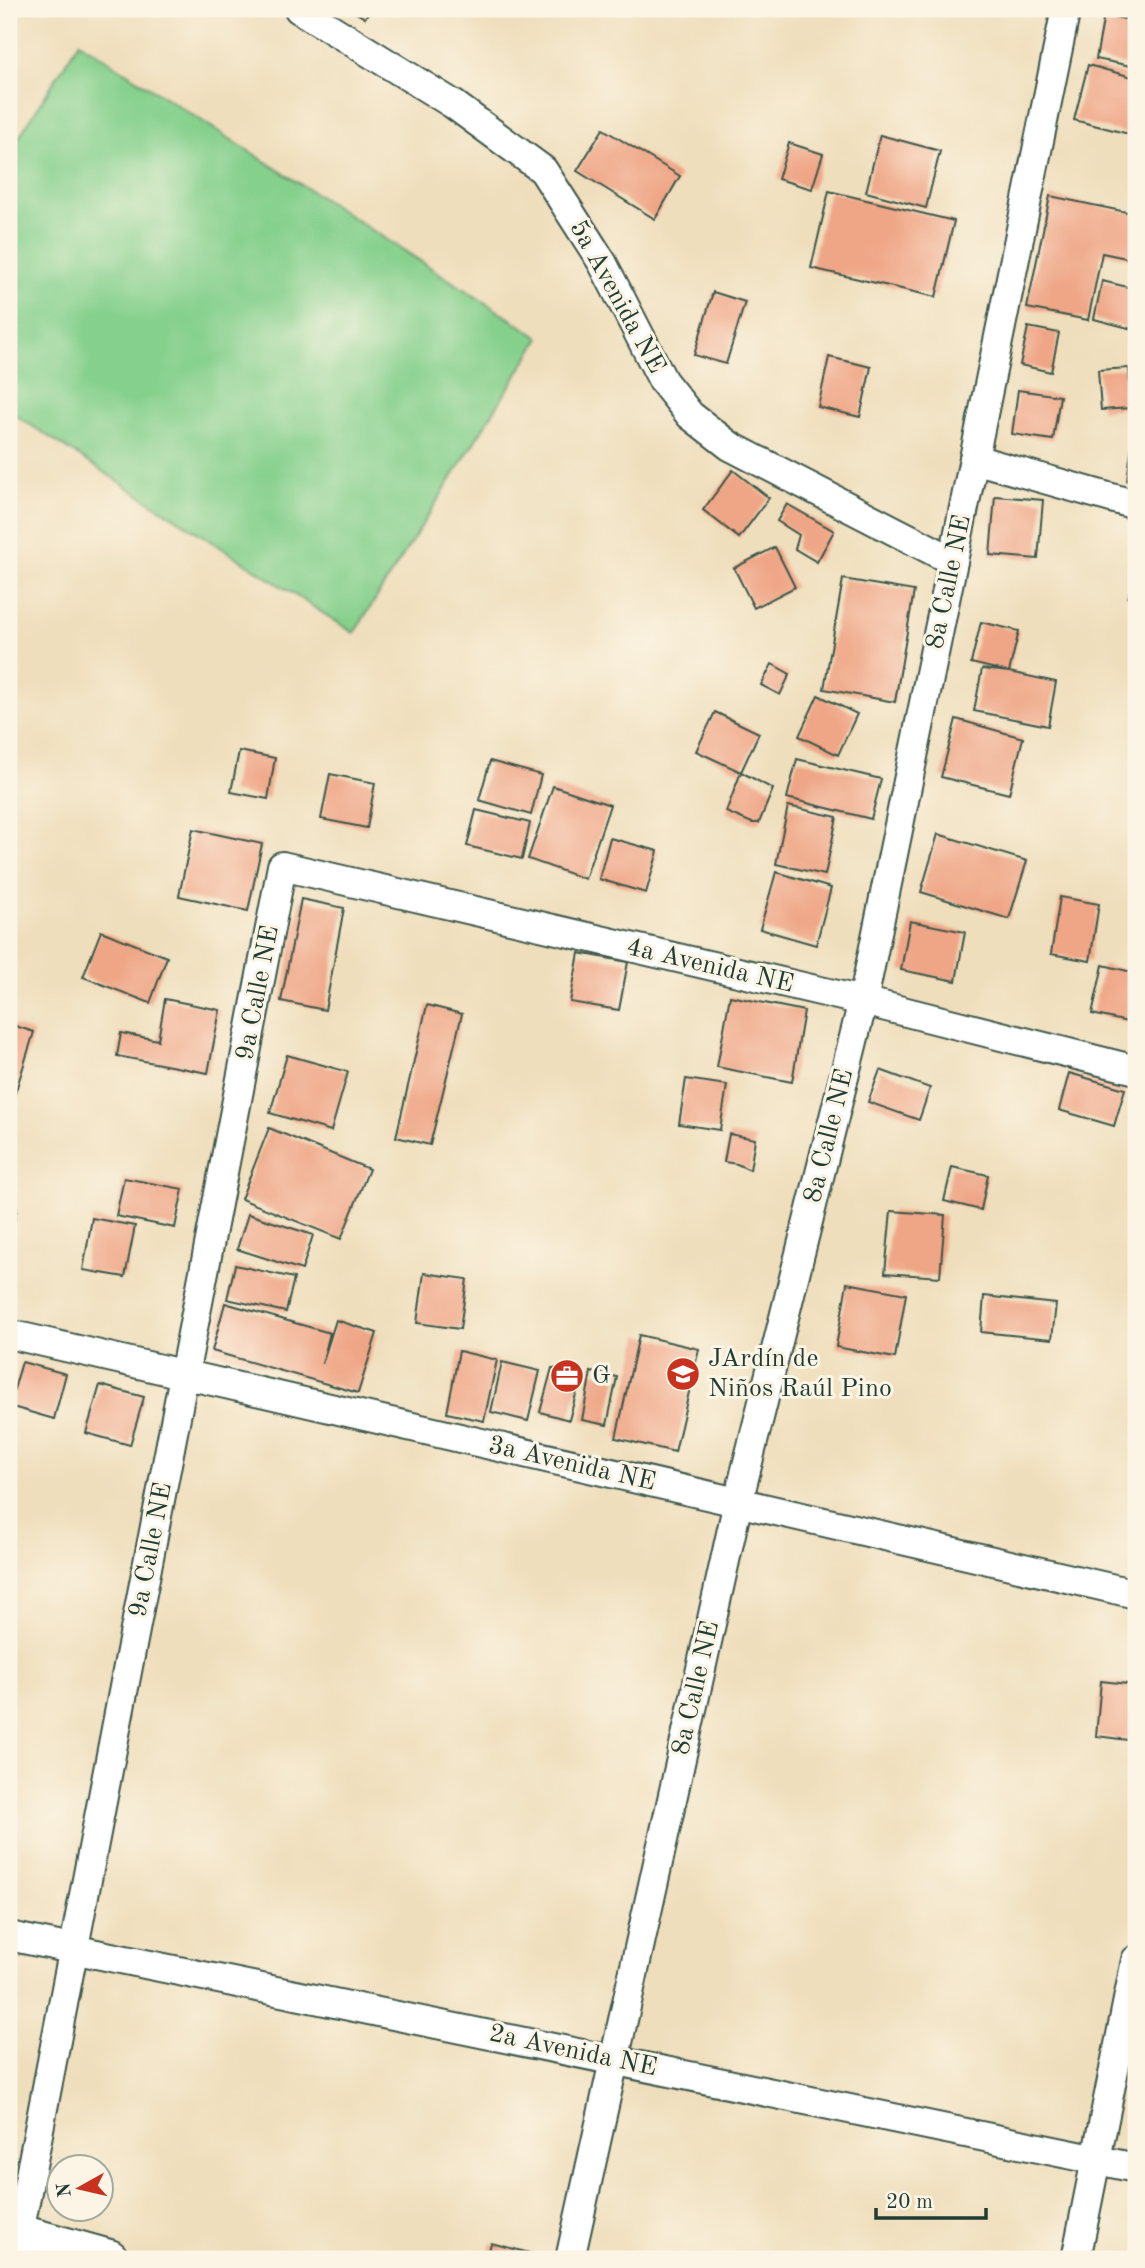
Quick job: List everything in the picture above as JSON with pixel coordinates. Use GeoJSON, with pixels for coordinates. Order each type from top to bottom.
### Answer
{"type":"FeatureCollection","features":[{"type":"Feature","properties":{"kind":"street","name":"5a Avenida NE"},"geometry":{"type":"LineString","coordinates":[[299,9],[453,104],[543,170],[602,262],[663,381],[690,415],[730,446],[953,561]]}},
{"type":"Feature","properties":{"kind":"street","name":"8a Calle NE"},"geometry":{"type":"LineString","coordinates":[[570,2259],[612,2059],[738,1502],[863,1001],[1066,9]]}},
{"type":"Feature","properties":{"kind":"street"},"geometry":{"type":"LineString","coordinates":[[974,459],[1136,505]]}},
{"type":"Feature","properties":{"kind":"street","name":"4a Avenida NE"},"geometry":{"type":"LineString","coordinates":[[282,866],[863,1001],[1136,1070]]}},
{"type":"Feature","properties":{"kind":"street","name":"9a Calle NE"},"geometry":{"type":"LineString","coordinates":[[14,2241],[74,1948],[282,866]]}},
{"type":"Feature","properties":{"kind":"street","name":"3a Avenida NE"},"geometry":{"type":"LineString","coordinates":[[9,1334],[1136,1594]]}},
{"type":"Feature","properties":{"kind":"street","name":"2a Avenida NE"},"geometry":{"type":"LineString","coordinates":[[9,1936],[1136,2168]]}},
{"type":"Feature","properties":{"kind":"street"},"geometry":{"type":"LineString","coordinates":[[1076,2259],[1136,1960]]}},
{"type":"Feature","properties":{"kind":"street"},"geometry":{"type":"LineString","coordinates":[[14,2241],[109,2259]]}},
{"type":"Feature","properties":{"kind":"green space"},"geometry":{"type":"Polygon","coordinates":[[[79,42],[540,338],[354,633],[9,411],[9,153],[79,42]]]}},
{"type":"Feature","properties":{"kind":"building"},"geometry":{"type":"Polygon","coordinates":[[[350,9],[370,9],[365,18],[350,9]]]}},
{"type":"Feature","properties":{"kind":"building"},"geometry":{"type":"Polygon","coordinates":[[[1104,15],[1136,21],[1136,67],[1096,59],[1104,15]]]}},
{"type":"Feature","properties":{"kind":"building"},"geometry":{"type":"Polygon","coordinates":[[[1088,65],[1136,78],[1136,106],[1129,134],[1074,120],[1088,65]]]}},
{"type":"Feature","properties":{"kind":"building"},"geometry":{"type":"Polygon","coordinates":[[[603,129],[680,176],[655,219],[577,171],[603,129]]]}},
{"type":"Feature","properties":{"kind":"building"},"geometry":{"type":"Polygon","coordinates":[[[880,135],[940,151],[926,208],[866,192],[880,135]]]}},
{"type":"Feature","properties":{"kind":"building"},"geometry":{"type":"Polygon","coordinates":[[[789,143],[823,154],[812,189],[778,179],[789,143]]]}},
{"type":"Feature","properties":{"kind":"building"},"geometry":{"type":"Polygon","coordinates":[[[829,191],[954,221],[936,297],[811,268],[829,191]]]}},
{"type":"Feature","properties":{"kind":"building"},"geometry":{"type":"Polygon","coordinates":[[[1050,196],[1136,214],[1136,260],[1102,253],[1088,320],[1027,308],[1050,196]]]}},
{"type":"Feature","properties":{"kind":"building"},"geometry":{"type":"Polygon","coordinates":[[[1102,281],[1136,289],[1136,330],[1094,319],[1102,281]]]}},
{"type":"Feature","properties":{"kind":"building"},"geometry":{"type":"Polygon","coordinates":[[[713,292],[745,302],[726,364],[694,355],[713,292]]]}},
{"type":"Feature","properties":{"kind":"building"},"geometry":{"type":"Polygon","coordinates":[[[1028,327],[1059,333],[1051,372],[1020,365],[1028,327]]]}},
{"type":"Feature","properties":{"kind":"building"},"geometry":{"type":"Polygon","coordinates":[[[829,357],[871,367],[860,417],[818,407],[829,357]]]}},
{"type":"Feature","properties":{"kind":"building"},"geometry":{"type":"Polygon","coordinates":[[[1129,368],[1131,408],[1101,410],[1098,370],[1129,368]]]}},
{"type":"Feature","properties":{"kind":"building"},"geometry":{"type":"Polygon","coordinates":[[[1018,390],[1060,396],[1053,440],[1012,434],[1018,390]]]}},
{"type":"Feature","properties":{"kind":"building"},"geometry":{"type":"Polygon","coordinates":[[[1136,421],[1136,482],[1127,481],[1136,421]]]}},
{"type":"Feature","properties":{"kind":"building"},"geometry":{"type":"Polygon","coordinates":[[[733,470],[769,498],[739,538],[703,510],[733,470]]]}},
{"type":"Feature","properties":{"kind":"building"},"geometry":{"type":"Polygon","coordinates":[[[995,496],[1043,500],[1038,559],[990,555],[995,496]]]}},
{"type":"Feature","properties":{"kind":"building"},"geometry":{"type":"Polygon","coordinates":[[[787,504],[834,531],[817,562],[795,549],[799,535],[777,521],[787,504]]]}},
{"type":"Feature","properties":{"kind":"building"},"geometry":{"type":"Polygon","coordinates":[[[775,547],[795,587],[754,608],[734,568],[775,547]]]}},
{"type":"Feature","properties":{"kind":"building"},"geometry":{"type":"Polygon","coordinates":[[[1136,569],[1136,600],[1128,598],[1136,569]]]}},
{"type":"Feature","properties":{"kind":"building"},"geometry":{"type":"Polygon","coordinates":[[[843,579],[914,591],[895,702],[824,689],[843,579]]]}},
{"type":"Feature","properties":{"kind":"building"},"geometry":{"type":"Polygon","coordinates":[[[981,622],[1019,631],[1009,672],[971,663],[981,622]]]}},
{"type":"Feature","properties":{"kind":"building"},"geometry":{"type":"Polygon","coordinates":[[[772,664],[790,674],[780,695],[761,685],[772,664]]]}},
{"type":"Feature","properties":{"kind":"building"},"geometry":{"type":"Polygon","coordinates":[[[982,669],[1056,682],[1048,726],[974,711],[982,669]]]}},
{"type":"Feature","properties":{"kind":"building"},"geometry":{"type":"Polygon","coordinates":[[[818,695],[857,714],[838,755],[799,736],[818,695]]]}},
{"type":"Feature","properties":{"kind":"building"},"geometry":{"type":"Polygon","coordinates":[[[715,712],[759,733],[741,772],[696,751],[715,712]]]}},
{"type":"Feature","properties":{"kind":"building"},"geometry":{"type":"Polygon","coordinates":[[[956,719],[1023,738],[1009,794],[941,777],[956,719]]]}},
{"type":"Feature","properties":{"kind":"building"},"geometry":{"type":"Polygon","coordinates":[[[239,751],[275,758],[268,799],[231,792],[239,751]]]}},
{"type":"Feature","properties":{"kind":"building"},"geometry":{"type":"Polygon","coordinates":[[[797,759],[881,779],[871,819],[787,798],[797,759]]]}},
{"type":"Feature","properties":{"kind":"building"},"geometry":{"type":"Polygon","coordinates":[[[490,761],[541,775],[531,815],[479,800],[490,761]]]}},
{"type":"Feature","properties":{"kind":"building"},"geometry":{"type":"Polygon","coordinates":[[[741,772],[773,789],[759,823],[752,823],[726,812],[741,772]]]}},
{"type":"Feature","properties":{"kind":"building"},"geometry":{"type":"Polygon","coordinates":[[[330,774],[375,783],[367,828],[321,819],[330,774]]]}},
{"type":"Feature","properties":{"kind":"building"},"geometry":{"type":"Polygon","coordinates":[[[553,786],[610,805],[585,879],[528,859],[553,786]]]}},
{"type":"Feature","properties":{"kind":"building"},"geometry":{"type":"Polygon","coordinates":[[[788,806],[837,817],[825,875],[776,864],[788,806]]]}},
{"type":"Feature","properties":{"kind":"building"},"geometry":{"type":"Polygon","coordinates":[[[476,810],[530,823],[522,859],[467,846],[476,810]]]}},
{"type":"Feature","properties":{"kind":"building"},"geometry":{"type":"Polygon","coordinates":[[[193,829],[262,844],[248,911],[179,896],[193,829]]]}},
{"type":"Feature","properties":{"kind":"building"},"geometry":{"type":"Polygon","coordinates":[[[938,834],[1027,861],[1009,919],[921,892],[938,834]]]}},
{"type":"Feature","properties":{"kind":"building"},"geometry":{"type":"Polygon","coordinates":[[[610,838],[658,851],[646,893],[599,879],[610,838]]]}},
{"type":"Feature","properties":{"kind":"building"},"geometry":{"type":"Polygon","coordinates":[[[776,872],[831,888],[816,945],[760,929],[776,872]]]}},
{"type":"Feature","properties":{"kind":"building"},"geometry":{"type":"Polygon","coordinates":[[[1060,897],[1099,904],[1090,961],[1051,954],[1060,897]]]}},
{"type":"Feature","properties":{"kind":"building"},"geometry":{"type":"Polygon","coordinates":[[[301,899],[344,908],[325,1010],[281,1001],[301,899]]]}},
{"type":"Feature","properties":{"kind":"building"},"geometry":{"type":"Polygon","coordinates":[[[910,921],[965,932],[956,981],[901,970],[910,921]]]}},
{"type":"Feature","properties":{"kind":"building"},"geometry":{"type":"Polygon","coordinates":[[[101,931],[167,957],[150,1003],[83,977],[101,931]]]}},
{"type":"Feature","properties":{"kind":"building"},"geometry":{"type":"Polygon","coordinates":[[[579,953],[628,962],[619,1010],[570,1002],[579,953]]]}},
{"type":"Feature","properties":{"kind":"building"},"geometry":{"type":"Polygon","coordinates":[[[1103,965],[1136,973],[1136,1024],[1092,1014],[1103,965]]]}},
{"type":"Feature","properties":{"kind":"building"},"geometry":{"type":"Polygon","coordinates":[[[730,996],[804,1011],[792,1082],[717,1067],[730,996]]]}},
{"type":"Feature","properties":{"kind":"building"},"geometry":{"type":"Polygon","coordinates":[[[165,999],[220,1010],[208,1073],[117,1056],[121,1033],[158,1040],[165,999]]]}},
{"type":"Feature","properties":{"kind":"building"},"geometry":{"type":"Polygon","coordinates":[[[427,1005],[462,1014],[430,1145],[396,1137],[427,1005]]]}},
{"type":"Feature","properties":{"kind":"building"},"geometry":{"type":"Polygon","coordinates":[[[9,1024],[34,1032],[9,1113],[9,1024]]]}},
{"type":"Feature","properties":{"kind":"building"},"geometry":{"type":"Polygon","coordinates":[[[287,1055],[348,1072],[331,1131],[270,1113],[287,1055]]]}},
{"type":"Feature","properties":{"kind":"building"},"geometry":{"type":"Polygon","coordinates":[[[880,1070],[930,1088],[919,1120],[868,1102],[880,1070]]]}},
{"type":"Feature","properties":{"kind":"building"},"geometry":{"type":"Polygon","coordinates":[[[1069,1073],[1125,1089],[1114,1126],[1059,1110],[1069,1073]]]}},
{"type":"Feature","properties":{"kind":"building"},"geometry":{"type":"Polygon","coordinates":[[[686,1079],[727,1085],[720,1130],[679,1124],[686,1079]]]}},
{"type":"Feature","properties":{"kind":"building"},"geometry":{"type":"Polygon","coordinates":[[[269,1128],[369,1169],[341,1239],[241,1199],[269,1128]]]}},
{"type":"Feature","properties":{"kind":"building"},"geometry":{"type":"Polygon","coordinates":[[[729,1134],[755,1139],[750,1170],[724,1162],[729,1134]]]}},
{"type":"Feature","properties":{"kind":"building"},"geometry":{"type":"Polygon","coordinates":[[[952,1167],[988,1175],[981,1210],[944,1201],[952,1167]]]}},
{"type":"Feature","properties":{"kind":"building"},"geometry":{"type":"Polygon","coordinates":[[[124,1178],[183,1189],[175,1228],[116,1216],[124,1178]]]}},
{"type":"Feature","properties":{"kind":"building"},"geometry":{"type":"Polygon","coordinates":[[[9,1207],[17,1208],[10,1242],[9,1242],[9,1207]]]}},
{"type":"Feature","properties":{"kind":"building"},"geometry":{"type":"Polygon","coordinates":[[[891,1211],[945,1215],[940,1277],[885,1273],[891,1211]]]}},
{"type":"Feature","properties":{"kind":"building"},"geometry":{"type":"Polygon","coordinates":[[[248,1214],[313,1235],[302,1270],[237,1249],[248,1214]]]}},
{"type":"Feature","properties":{"kind":"building"},"geometry":{"type":"Polygon","coordinates":[[[92,1218],[135,1226],[125,1277],[83,1270],[92,1218]]]}},
{"type":"Feature","properties":{"kind":"building"},"geometry":{"type":"Polygon","coordinates":[[[235,1265],[294,1278],[286,1312],[227,1299],[235,1265]]]}},
{"type":"Feature","properties":{"kind":"building"},"geometry":{"type":"Polygon","coordinates":[[[424,1273],[467,1279],[460,1329],[417,1323],[424,1273]]]}},
{"type":"Feature","properties":{"kind":"building"},"geometry":{"type":"Polygon","coordinates":[[[847,1283],[906,1294],[895,1358],[836,1347],[847,1283]]]}},
{"type":"Feature","properties":{"kind":"building"},"geometry":{"type":"Polygon","coordinates":[[[984,1296],[1056,1304],[1052,1339],[981,1332],[984,1296]]]}},
{"type":"Feature","properties":{"kind":"building"},"geometry":{"type":"Polygon","coordinates":[[[225,1303],[330,1333],[322,1364],[336,1320],[377,1333],[358,1393],[212,1351],[225,1303]]]}},
{"type":"Feature","properties":{"kind":"building"},"geometry":{"type":"Polygon","coordinates":[[[639,1335],[699,1349],[675,1452],[616,1438],[639,1335]]]}},
{"type":"Feature","properties":{"kind":"building"},"geometry":{"type":"Polygon","coordinates":[[[459,1351],[497,1360],[484,1421],[447,1413],[459,1351]]]}},
{"type":"Feature","properties":{"kind":"building"},"geometry":{"type":"Polygon","coordinates":[[[22,1362],[66,1374],[54,1419],[9,1406],[22,1362]]]}},
{"type":"Feature","properties":{"kind":"building"},"geometry":{"type":"Polygon","coordinates":[[[502,1362],[540,1371],[528,1421],[491,1412],[502,1362]]]}},
{"type":"Feature","properties":{"kind":"building"},"geometry":{"type":"Polygon","coordinates":[[[552,1368],[581,1376],[569,1420],[540,1412],[552,1368]]]}},
{"type":"Feature","properties":{"kind":"building"},"geometry":{"type":"Polygon","coordinates":[[[591,1372],[617,1377],[607,1425],[582,1420],[591,1372]]]}},
{"type":"Feature","properties":{"kind":"building"},"geometry":{"type":"Polygon","coordinates":[[[100,1385],[144,1397],[130,1445],[86,1433],[100,1385]]]}},
{"type":"Feature","properties":{"kind":"building"},"geometry":{"type":"Polygon","coordinates":[[[1101,1681],[1136,1685],[1136,1741],[1096,1736],[1101,1681]]]}},
{"type":"Feature","properties":{"kind":"building"},"geometry":{"type":"Polygon","coordinates":[[[491,2243],[537,2255],[536,2259],[487,2259],[491,2243]]]}},
{"type":"Feature","properties":{"kind":"place","name":"JArdín de Niños Raúl Pino"},"geometry":{"type":"Point","coordinates":[683,1374]}},
{"type":"Feature","properties":{"kind":"place","name":"G"},"geometry":{"type":"Point","coordinates":[567,1376]}}]}
